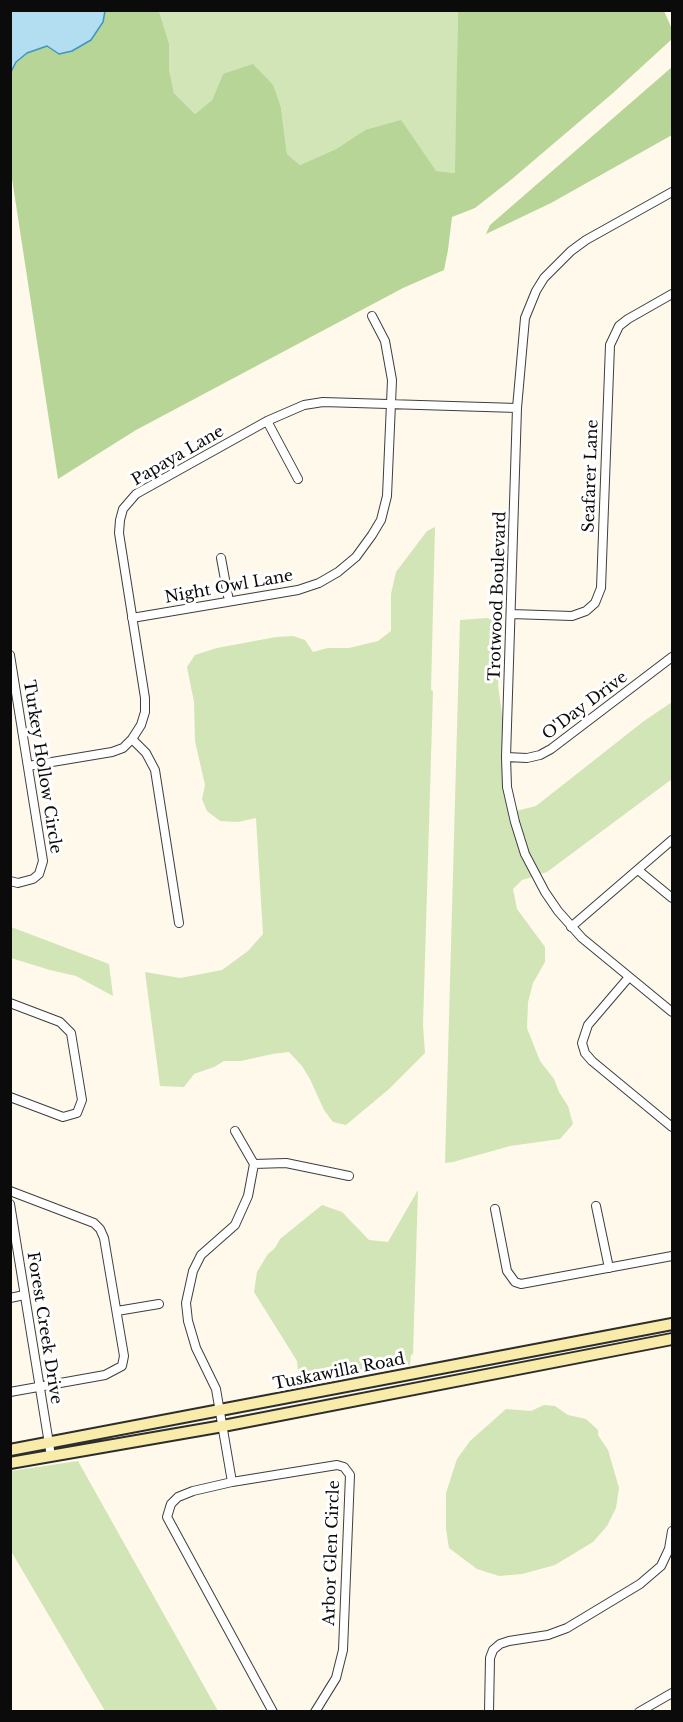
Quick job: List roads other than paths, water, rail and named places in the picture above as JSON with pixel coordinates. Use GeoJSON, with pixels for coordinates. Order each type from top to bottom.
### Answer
{"type":"FeatureCollection","features":[{"type":"Feature","properties":{"kind":"main road","name":"Tuskawilla Road"},"geometry":{"type":"LineString","coordinates":[[10,1450],[672,1324]]}},
{"type":"Feature","properties":{"kind":"main road","name":"Tuskawilla Road"},"geometry":{"type":"LineString","coordinates":[[10,1463],[223,1426],[672,1339]]}},
{"type":"Feature","properties":{"kind":"street","name":"Trotwood Boulevard"},"geometry":{"type":"LineString","coordinates":[[672,192],[586,240],[571,251],[544,278],[525,318],[517,408],[506,757],[507,787],[515,822],[525,854],[545,892],[572,927],[672,1012]]}},
{"type":"Feature","properties":{"kind":"street","name":"Seafarer Lane"},"geometry":{"type":"LineString","coordinates":[[511,614],[572,616],[586,611],[595,603],[601,588],[610,345],[619,326],[672,294]]}},
{"type":"Feature","properties":{"kind":"street","name":"Night Owl Lane"},"geometry":{"type":"LineString","coordinates":[[132,618],[298,590],[338,572],[356,557],[381,520],[387,496],[392,380],[385,341],[372,316]]}},
{"type":"Feature","properties":{"kind":"street","name":"Papaya Lane"},"geometry":{"type":"LineString","coordinates":[[132,739],[141,725],[145,712],[145,698],[119,533],[120,520],[127,502],[136,494],[267,421],[304,405],[323,402],[517,408]]}},
{"type":"Feature","properties":{"kind":"street"},"geometry":{"type":"LineString","coordinates":[[267,421],[298,479]]}},
{"type":"Feature","properties":{"kind":"street"},"geometry":{"type":"LineString","coordinates":[[221,558],[229,601]]}},
{"type":"Feature","properties":{"kind":"street","name":"Turkey Hollow Circle"},"geometry":{"type":"LineString","coordinates":[[10,655],[43,861],[39,874],[33,879],[18,883],[10,881]]}},
{"type":"Feature","properties":{"kind":"street","name":"O'Day Drive"},"geometry":{"type":"LineString","coordinates":[[506,757],[526,758],[551,750],[672,657]]}},
{"type":"Feature","properties":{"kind":"street"},"geometry":{"type":"LineString","coordinates":[[28,766],[112,752],[123,748],[132,739],[146,753],[155,770],[179,923]]}},
{"type":"Feature","properties":{"kind":"street"},"geometry":{"type":"LineString","coordinates":[[572,927],[672,840]]}},
{"type":"Feature","properties":{"kind":"street"},"geometry":{"type":"LineString","coordinates":[[638,870],[672,898]]}},
{"type":"Feature","properties":{"kind":"street"},"geometry":{"type":"LineString","coordinates":[[629,977],[588,1025],[582,1043],[591,1061],[672,1127]]}},
{"type":"Feature","properties":{"kind":"street"},"geometry":{"type":"LineString","coordinates":[[10,1003],[60,1022],[71,1033],[82,1100],[77,1113],[63,1117],[10,1097]]}},
{"type":"Feature","properties":{"kind":"street"},"geometry":{"type":"LineString","coordinates":[[232,1482],[216,1389],[196,1348],[188,1321],[186,1303],[193,1271],[201,1255],[235,1225],[248,1196],[254,1164],[235,1131]]}},
{"type":"Feature","properties":{"kind":"street"},"geometry":{"type":"LineString","coordinates":[[254,1164],[286,1163],[349,1176]]}},
{"type":"Feature","properties":{"kind":"street"},"geometry":{"type":"LineString","coordinates":[[10,1191],[94,1224],[100,1229],[104,1238],[124,1356],[122,1366],[105,1375],[10,1392]]}},
{"type":"Feature","properties":{"kind":"street","name":"Forest Creek Drive"},"geometry":{"type":"LineString","coordinates":[[10,1204],[51,1456]]}},
{"type":"Feature","properties":{"kind":"street"},"geometry":{"type":"LineString","coordinates":[[596,1206],[609,1268]]}},
{"type":"Feature","properties":{"kind":"street"},"geometry":{"type":"LineString","coordinates":[[495,1209],[507,1271],[515,1282],[530,1283],[672,1256]]}},
{"type":"Feature","properties":{"kind":"street"},"geometry":{"type":"LineString","coordinates":[[10,1298],[24,1295]]}},
{"type":"Feature","properties":{"kind":"street"},"geometry":{"type":"LineString","coordinates":[[117,1311],[159,1304]]}},
{"type":"Feature","properties":{"kind":"street","name":"Arbor Glen Circle"},"geometry":{"type":"LineString","coordinates":[[273,1712],[167,1517],[171,1504],[178,1497],[232,1482],[337,1465],[344,1467],[350,1475],[343,1650],[336,1678],[315,1712]]}},
{"type":"Feature","properties":{"kind":"street"},"geometry":{"type":"LineString","coordinates":[[489,1712],[490,1658],[493,1650],[509,1641],[548,1635],[567,1628],[640,1584],[661,1566],[669,1549],[672,1531]]}},
{"type":"Feature","properties":{"kind":"street"},"geometry":{"type":"LineString","coordinates":[[639,1712],[672,1693]]}},
{"type":"Feature","properties":{"kind":"water"},"geometry":{"type":"Polygon","coordinates":[[[11,10],[105,11],[103,22],[91,40],[72,51],[59,54],[47,46],[27,53],[16,62],[11,72],[11,10]]]}}]}
